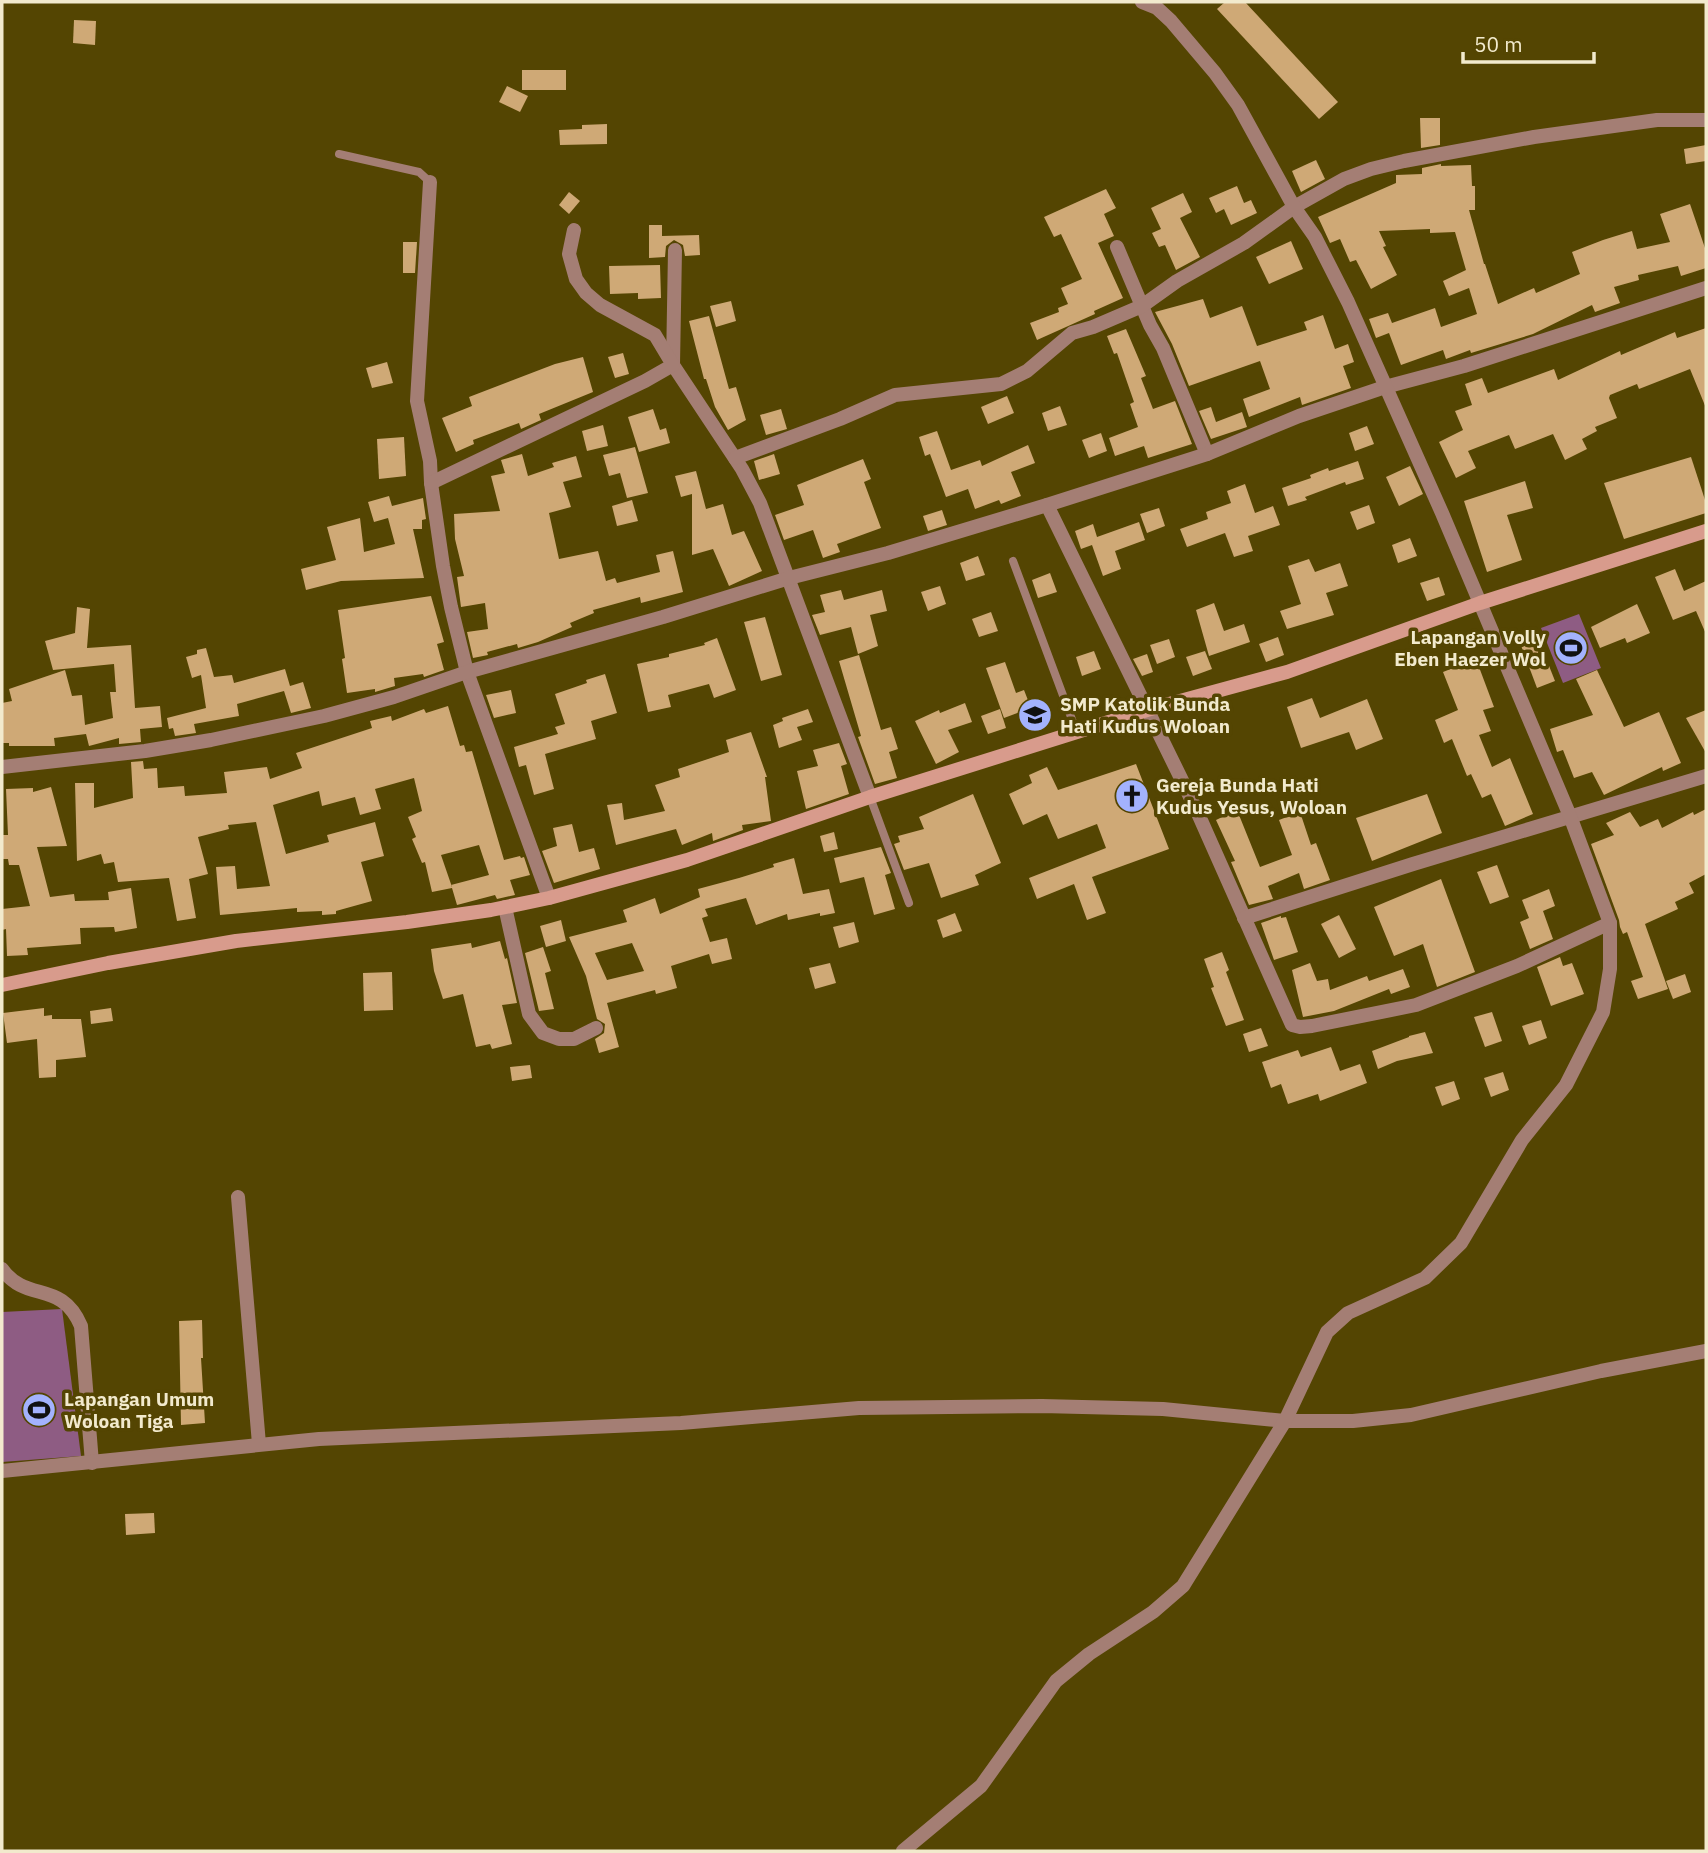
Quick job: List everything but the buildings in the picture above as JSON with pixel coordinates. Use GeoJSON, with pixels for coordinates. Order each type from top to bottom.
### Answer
{"type":"FeatureCollection","features":[{"type":"Feature","properties":{"kind":"main road"},"geometry":{"type":"LineString","coordinates":[[2,985],[223,943],[394,923],[549,898],[687,860],[870,797],[1147,710],[1287,672],[1480,603],[1706,531]]}},
{"type":"Feature","properties":{"kind":"street"},"geometry":{"type":"LineString","coordinates":[[903,1851],[981,1786],[1056,1681],[1089,1654],[1153,1612],[1183,1586],[1285,1422],[1327,1332],[1349,1312],[1425,1278],[1457,1248],[1521,1140],[1566,1084],[1603,1012],[1610,969],[1610,923],[1570,816],[1364,336],[1321,247],[1294,207],[1251,128],[1215,73],[1171,21],[1157,8],[1142,2]]}},
{"type":"Feature","properties":{"kind":"street"},"geometry":{"type":"LineString","coordinates":[[734,458],[840,419],[895,395],[989,386],[1013,380],[1072,333],[1142,306],[1177,281],[1244,243],[1294,207],[1344,179],[1371,169],[1496,143],[1615,124],[1657,120],[1706,120]]}},
{"type":"Feature","properties":{"kind":"street"},"geometry":{"type":"LineString","coordinates":[[430,181],[417,401],[430,461],[431,483],[451,607],[467,672],[549,898]]}},
{"type":"Feature","properties":{"kind":"street"},"geometry":{"type":"LineString","coordinates":[[574,230],[569,254],[576,279],[586,293],[600,305],[654,335],[760,503],[870,797]]}},
{"type":"Feature","properties":{"kind":"street"},"geometry":{"type":"LineString","coordinates":[[1117,247],[1207,454]]}},
{"type":"Feature","properties":{"kind":"street"},"geometry":{"type":"LineString","coordinates":[[673,365],[675,250]]}},
{"type":"Feature","properties":{"kind":"street"},"geometry":{"type":"LineString","coordinates":[[2,766],[145,751],[258,731],[394,697],[467,672],[663,617],[789,578],[888,553],[1047,505],[1207,454],[1299,416],[1385,387],[1464,366],[1706,288]]}},
{"type":"Feature","properties":{"kind":"street"},"geometry":{"type":"LineString","coordinates":[[431,483],[645,381],[673,365]]}},
{"type":"Feature","properties":{"kind":"street"},"geometry":{"type":"LineString","coordinates":[[1047,505],[1201,821],[1292,1025],[1300,1027],[1416,1005],[1517,966],[1610,923]]}},
{"type":"Feature","properties":{"kind":"street"},"geometry":{"type":"LineString","coordinates":[[1244,918],[1706,776]]}},
{"type":"Feature","properties":{"kind":"street"},"geometry":{"type":"LineString","coordinates":[[505,907],[529,1014],[543,1033],[559,1040],[574,1039],[596,1028]]}},
{"type":"Feature","properties":{"kind":"street"},"geometry":{"type":"LineString","coordinates":[[237,1197],[259,1444]]}},
{"type":"Feature","properties":{"kind":"street"},"geometry":{"type":"LineString","coordinates":[[2,1269],[13,1283],[22,1288],[51,1294],[64,1301],[75,1312],[81,1326],[92,1463]]}},
{"type":"Feature","properties":{"kind":"street"},"geometry":{"type":"LineString","coordinates":[[2,1471],[332,1438],[681,1423],[859,1408],[1042,1406],[1163,1409],[1285,1422],[1353,1421],[1411,1415],[1587,1374],[1706,1351]]}},
{"type":"Feature","properties":{"kind":"lane"},"geometry":{"type":"LineString","coordinates":[[339,154],[419,172],[430,181]]}},
{"type":"Feature","properties":{"kind":"lane"},"geometry":{"type":"LineString","coordinates":[[1013,561],[1077,733]]}},
{"type":"Feature","properties":{"kind":"lane"},"geometry":{"type":"LineString","coordinates":[[870,797],[909,903]]}},
{"type":"Feature","properties":{"kind":"shaded area","name":"Lapangan Volly Eben Haezer Wol"},"geometry":{"type":"Polygon","coordinates":[[[1579,614],[1601,668],[1563,683],[1541,628],[1579,614]]]}},
{"type":"Feature","properties":{"kind":"shaded area","name":"Lapangan Umum Woloan Tiga"},"geometry":{"type":"Polygon","coordinates":[[[62,1309],[81,1456],[2,1462],[2,1312],[62,1309]]]}},
{"type":"Feature","properties":{"kind":"place","name":"Lapangan Volly Eben Haezer Wol"},"geometry":{"type":"Point","coordinates":[1571,648]}},
{"type":"Feature","properties":{"kind":"place","name":"SMP Katolik Bunda Hati Kudus Woloan"},"geometry":{"type":"Point","coordinates":[1035,715]}},
{"type":"Feature","properties":{"kind":"place","name":"Gereja Bunda Hati Kudus Yesus, Woloan"},"geometry":{"type":"Point","coordinates":[1132,796]}},
{"type":"Feature","properties":{"kind":"place","name":"Lapangan Umum Woloan Tiga"},"geometry":{"type":"Point","coordinates":[39,1410]}}]}
